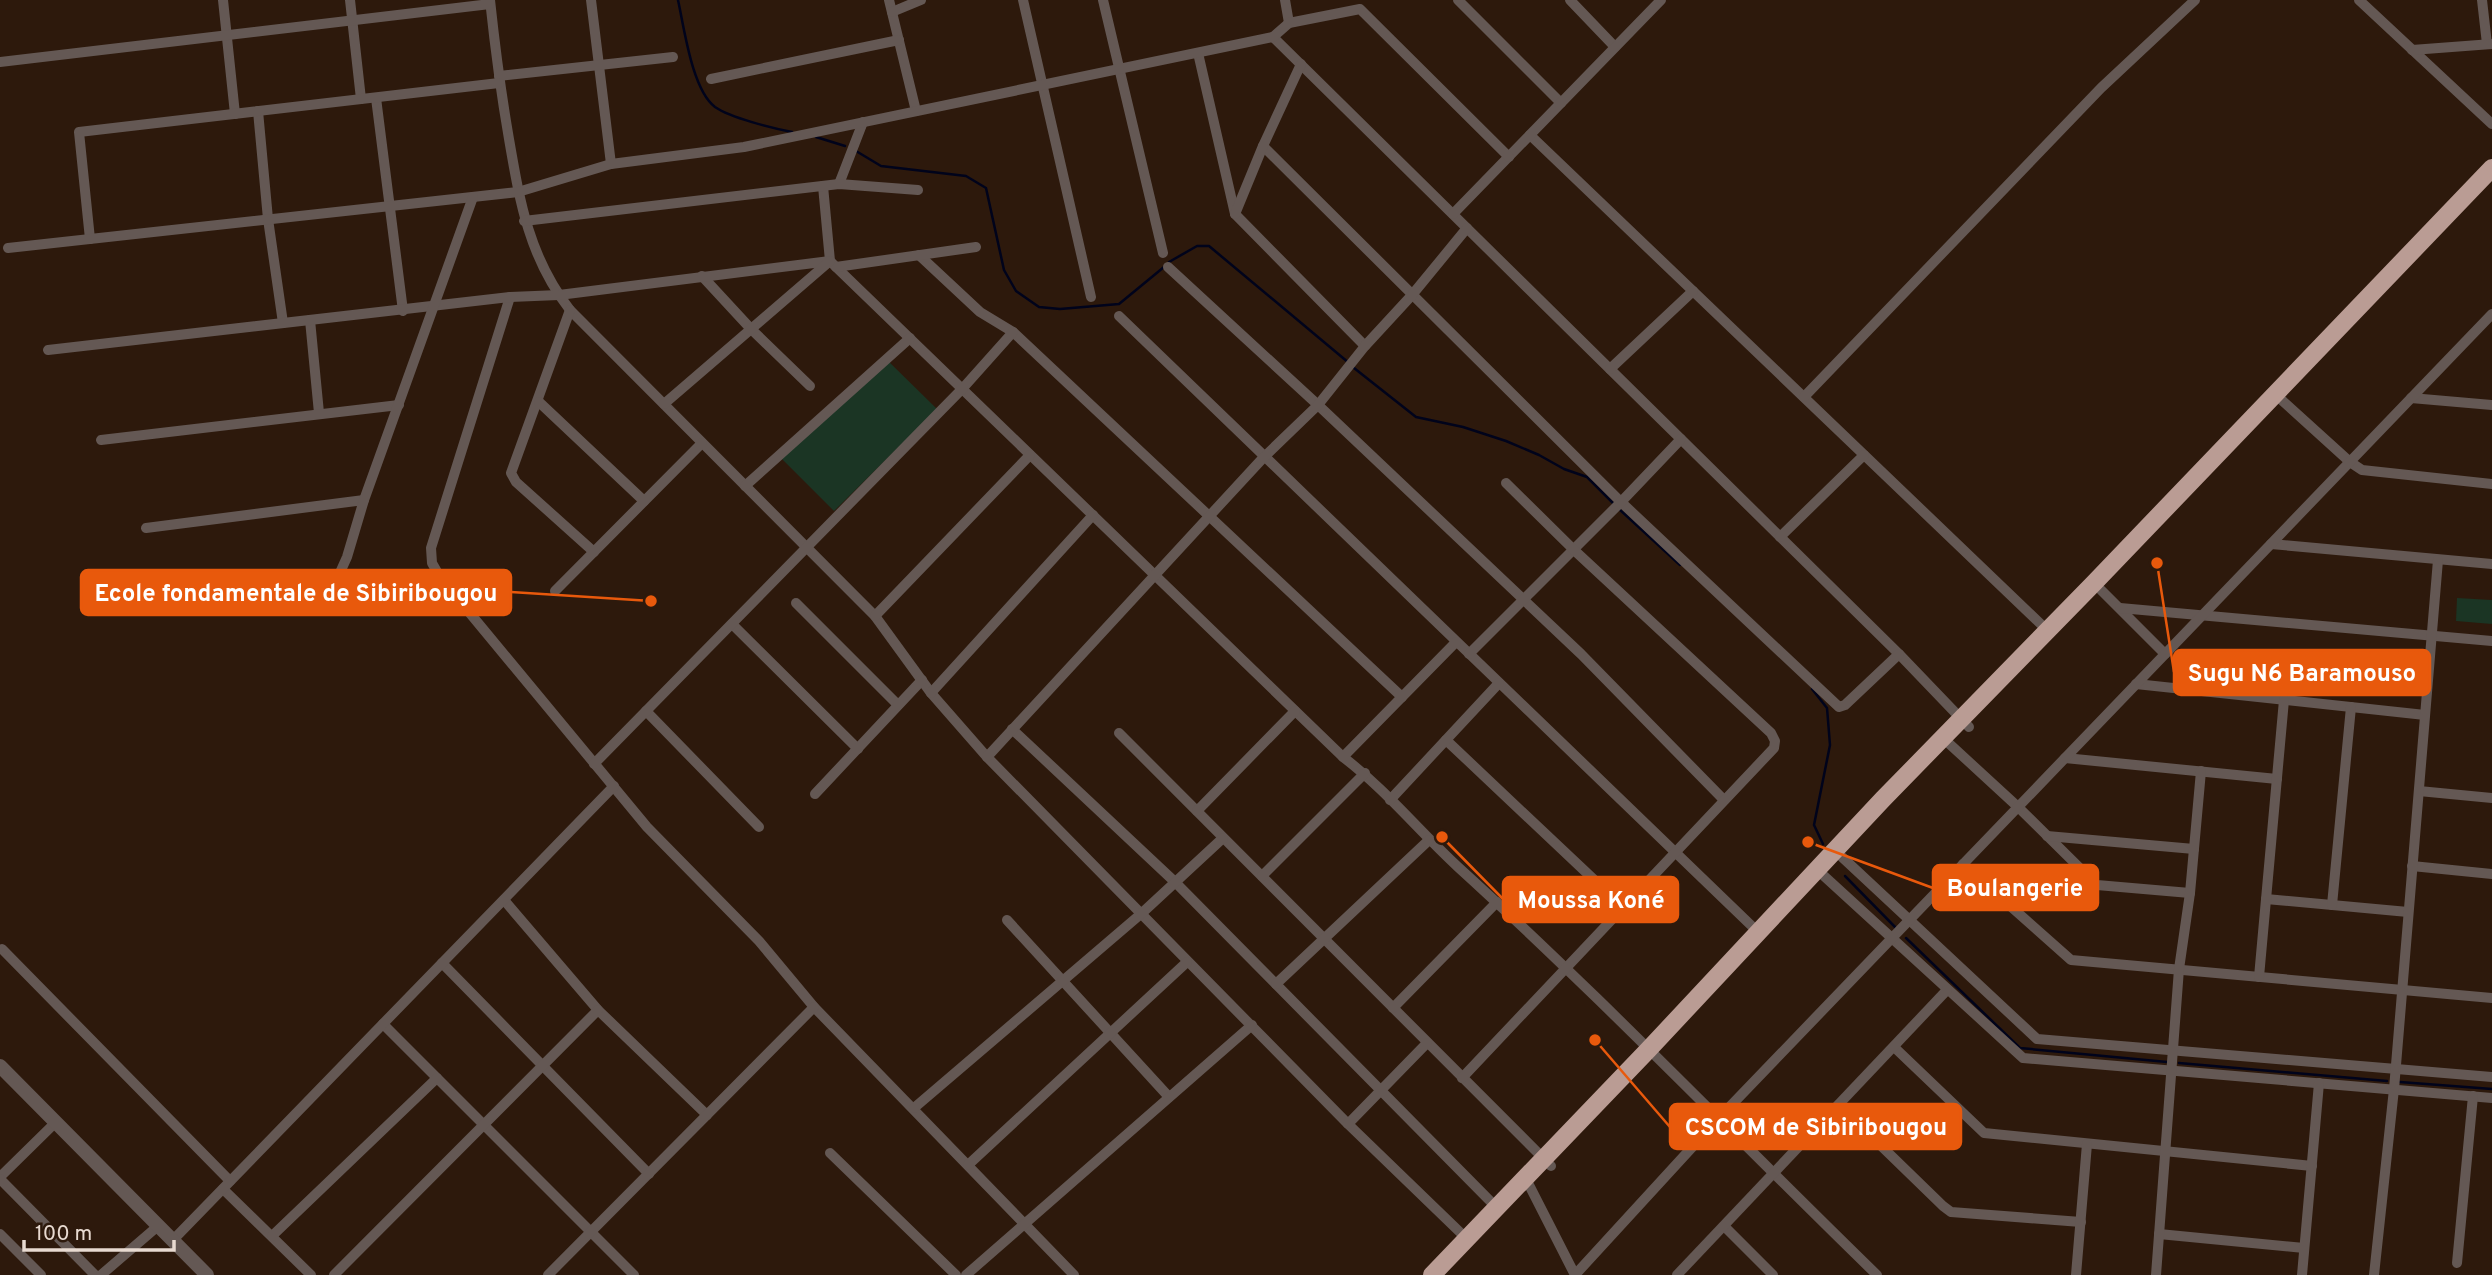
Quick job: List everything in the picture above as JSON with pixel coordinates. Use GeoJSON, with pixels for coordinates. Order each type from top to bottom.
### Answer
{"type":"FeatureCollection","features":[{"type":"Feature","properties":{"kind":"highway"},"geometry":{"type":"LineString","coordinates":[[1965,723],[2101,590],[2492,168]]}},
{"type":"Feature","properties":{"kind":"highway"},"geometry":{"type":"LineString","coordinates":[[1447,1275],[1528,1183],[1842,857],[2048,631],[2492,182]]}},
{"type":"Feature","properties":{"kind":"highway"},"geometry":{"type":"LineString","coordinates":[[1653,1053],[1758,932],[1947,742]]}},
{"type":"Feature","properties":{"kind":"highway"},"geometry":{"type":"LineString","coordinates":[[1432,1275],[1497,1208],[1528,1183]]}},
{"type":"Feature","properties":{"kind":"street"},"geometry":{"type":"LineString","coordinates":[[223,0],[235,114]]}},
{"type":"Feature","properties":{"kind":"street"},"geometry":{"type":"LineString","coordinates":[[350,0],[361,99]]}},
{"type":"Feature","properties":{"kind":"street"},"geometry":{"type":"LineString","coordinates":[[591,0],[611,164]]}},
{"type":"Feature","properties":{"kind":"street"},"geometry":{"type":"LineString","coordinates":[[889,0],[916,111]]}},
{"type":"Feature","properties":{"kind":"street"},"geometry":{"type":"LineString","coordinates":[[892,12],[922,0]]}},
{"type":"Feature","properties":{"kind":"street"},"geometry":{"type":"LineString","coordinates":[[1023,0],[1091,297]]}},
{"type":"Feature","properties":{"kind":"street"},"geometry":{"type":"LineString","coordinates":[[1103,0],[1163,253]]}},
{"type":"Feature","properties":{"kind":"street"},"geometry":{"type":"LineString","coordinates":[[1285,0],[1289,23]]}},
{"type":"Feature","properties":{"kind":"street"},"geometry":{"type":"LineString","coordinates":[[1458,0],[1561,103]]}},
{"type":"Feature","properties":{"kind":"street"},"geometry":{"type":"LineString","coordinates":[[1570,0],[1615,47]]}},
{"type":"Feature","properties":{"kind":"street"},"geometry":{"type":"LineString","coordinates":[[1453,214],[1661,0]]}},
{"type":"Feature","properties":{"kind":"street"},"geometry":{"type":"LineString","coordinates":[[1804,397],[2101,88],[2195,0]]}},
{"type":"Feature","properties":{"kind":"street"},"geometry":{"type":"LineString","coordinates":[[2359,0],[2492,124]]}},
{"type":"Feature","properties":{"kind":"street"},"geometry":{"type":"LineString","coordinates":[[2412,50],[2489,44],[2482,0]]}},
{"type":"Feature","properties":{"kind":"street"},"geometry":{"type":"LineString","coordinates":[[0,62],[490,2],[499,80],[524,221],[537,258],[570,310],[875,616],[931,693],[987,757],[1348,1124],[1467,1239]]}},
{"type":"Feature","properties":{"kind":"street"},"geometry":{"type":"LineString","coordinates":[[8,248],[518,192],[611,164],[744,147],[1273,37],[1289,23],[1360,9],[1509,157]]}},
{"type":"Feature","properties":{"kind":"street"},"geometry":{"type":"LineString","coordinates":[[1273,37],[1899,654],[1965,723]]}},
{"type":"Feature","properties":{"kind":"street"},"geometry":{"type":"LineString","coordinates":[[710,79],[899,40]]}},
{"type":"Feature","properties":{"kind":"street"},"geometry":{"type":"LineString","coordinates":[[1198,53],[1235,215],[1365,346]]}},
{"type":"Feature","properties":{"kind":"street"},"geometry":{"type":"LineString","coordinates":[[90,239],[79,132],[361,99],[673,57]]}},
{"type":"Feature","properties":{"kind":"street"},"geometry":{"type":"LineString","coordinates":[[1235,215],[1301,64]]}},
{"type":"Feature","properties":{"kind":"street"},"geometry":{"type":"LineString","coordinates":[[376,97],[403,311]]}},
{"type":"Feature","properties":{"kind":"street"},"geometry":{"type":"LineString","coordinates":[[258,111],[268,219],[283,323]]}},
{"type":"Feature","properties":{"kind":"street"},"geometry":{"type":"LineString","coordinates":[[839,184],[863,122]]}},
{"type":"Feature","properties":{"kind":"street"},"geometry":{"type":"LineString","coordinates":[[1530,135],[2048,631]]}},
{"type":"Feature","properties":{"kind":"street"},"geometry":{"type":"LineString","coordinates":[[1263,146],[1621,502],[1839,707],[1845,705],[1899,654]]}},
{"type":"Feature","properties":{"kind":"street"},"geometry":{"type":"LineString","coordinates":[[524,221],[839,184],[918,190]]}},
{"type":"Feature","properties":{"kind":"street"},"geometry":{"type":"LineString","coordinates":[[824,186],[833,264],[1295,711],[1365,774],[1429,839],[1566,967],[1773,1175],[1877,1275]]}},
{"type":"Feature","properties":{"kind":"street"},"geometry":{"type":"LineString","coordinates":[[210,611],[328,592],[334,586],[343,568],[364,500],[473,197]]}},
{"type":"Feature","properties":{"kind":"street"},"geometry":{"type":"LineString","coordinates":[[987,757],[1263,458],[1318,405],[1467,228]]}},
{"type":"Feature","properties":{"kind":"street"},"geometry":{"type":"LineString","coordinates":[[48,350],[434,306],[559,295],[702,275],[833,264],[976,247]]}},
{"type":"Feature","properties":{"kind":"street"},"geometry":{"type":"LineString","coordinates":[[919,255],[959,295],[980,312],[1013,332],[1402,697]]}},
{"type":"Feature","properties":{"kind":"street"},"geometry":{"type":"LineString","coordinates":[[664,404],[751,329],[833,264]]}},
{"type":"Feature","properties":{"kind":"street"},"geometry":{"type":"LineString","coordinates":[[1168,267],[1581,654],[1723,799]]}},
{"type":"Feature","properties":{"kind":"street"},"geometry":{"type":"LineString","coordinates":[[702,275],[751,329],[810,386]]}},
{"type":"Feature","properties":{"kind":"street"},"geometry":{"type":"LineString","coordinates":[[1610,369],[1693,291]]}},
{"type":"Feature","properties":{"kind":"street"},"geometry":{"type":"LineString","coordinates":[[510,298],[431,548],[432,563],[440,577],[647,827],[759,940],[814,1007],[1074,1275]]}},
{"type":"Feature","properties":{"kind":"street"},"geometry":{"type":"LineString","coordinates":[[570,310],[511,473],[512,478],[594,552]]}},
{"type":"Feature","properties":{"kind":"street"},"geometry":{"type":"LineString","coordinates":[[1528,1183],[1575,1275],[1718,1119],[2492,314]]}},
{"type":"Feature","properties":{"kind":"street"},"geometry":{"type":"LineString","coordinates":[[1119,316],[1263,458],[1758,932]]}},
{"type":"Feature","properties":{"kind":"street"},"geometry":{"type":"LineString","coordinates":[[310,320],[319,413]]}},
{"type":"Feature","properties":{"kind":"street"},"geometry":{"type":"LineString","coordinates":[[594,764],[963,388],[1013,332]]}},
{"type":"Feature","properties":{"kind":"street"},"geometry":{"type":"LineString","coordinates":[[745,485],[910,338]]}},
{"type":"Feature","properties":{"kind":"street"},"geometry":{"type":"LineString","coordinates":[[2279,397],[2362,470],[2492,484]]}},
{"type":"Feature","properties":{"kind":"street"},"geometry":{"type":"LineString","coordinates":[[2411,398],[2492,405]]}},
{"type":"Feature","properties":{"kind":"street"},"geometry":{"type":"LineString","coordinates":[[538,402],[644,501]]}},
{"type":"Feature","properties":{"kind":"street"},"geometry":{"type":"LineString","coordinates":[[101,440],[399,405]]}},
{"type":"Feature","properties":{"kind":"street"},"geometry":{"type":"LineString","coordinates":[[1469,654],[1681,439]]}},
{"type":"Feature","properties":{"kind":"street"},"geometry":{"type":"LineString","coordinates":[[555,591],[702,443]]}},
{"type":"Feature","properties":{"kind":"street"},"geometry":{"type":"LineString","coordinates":[[875,616],[1030,455]]}},
{"type":"Feature","properties":{"kind":"street"},"geometry":{"type":"LineString","coordinates":[[1780,537],[1864,455]]}},
{"type":"Feature","properties":{"kind":"street"},"geometry":{"type":"LineString","coordinates":[[1462,1077],[1774,748],[1775,741],[1771,733],[1506,483]]}},
{"type":"Feature","properties":{"kind":"street"},"geometry":{"type":"LineString","coordinates":[[146,528],[364,500]]}},
{"type":"Feature","properties":{"kind":"street"},"geometry":{"type":"LineString","coordinates":[[931,693],[1093,515]]}},
{"type":"Feature","properties":{"kind":"street"},"geometry":{"type":"LineString","coordinates":[[2271,544],[2492,564]]}},
{"type":"Feature","properties":{"kind":"street"},"geometry":{"type":"LineString","coordinates":[[2374,1275],[2394,1090],[2438,559]]}},
{"type":"Feature","properties":{"kind":"street"},"geometry":{"type":"LineString","coordinates":[[2101,590],[2165,654]]}},
{"type":"Feature","properties":{"kind":"street"},"geometry":{"type":"LineString","coordinates":[[796,603],[898,705]]}},
{"type":"Feature","properties":{"kind":"street"},"geometry":{"type":"LineString","coordinates":[[2120,608],[2492,641]]}},
{"type":"Feature","properties":{"kind":"street"},"geometry":{"type":"LineString","coordinates":[[732,624],[858,749]]}},
{"type":"Feature","properties":{"kind":"street"},"geometry":{"type":"LineString","coordinates":[[1343,757],[1456,642]]}},
{"type":"Feature","properties":{"kind":"street"},"geometry":{"type":"LineString","coordinates":[[815,794],[922,680]]}},
{"type":"Feature","properties":{"kind":"street"},"geometry":{"type":"LineString","coordinates":[[1390,800],[1499,683]]}},
{"type":"Feature","properties":{"kind":"street"},"geometry":{"type":"LineString","coordinates":[[2136,684],[2425,715]]}},
{"type":"Feature","properties":{"kind":"street"},"geometry":{"type":"LineString","coordinates":[[2259,977],[2284,701]]}},
{"type":"Feature","properties":{"kind":"street"},"geometry":{"type":"LineString","coordinates":[[2332,905],[2351,707]]}},
{"type":"Feature","properties":{"kind":"street"},"geometry":{"type":"LineString","coordinates":[[646,711],[759,827]]}},
{"type":"Feature","properties":{"kind":"street"},"geometry":{"type":"LineString","coordinates":[[1197,811],[1295,711]]}},
{"type":"Feature","properties":{"kind":"street"},"geometry":{"type":"LineString","coordinates":[[1012,729],[1175,882],[1497,1208]]}},
{"type":"Feature","properties":{"kind":"street"},"geometry":{"type":"LineString","coordinates":[[1119,733],[1547,1163]]}},
{"type":"Feature","properties":{"kind":"street"},"geometry":{"type":"LineString","coordinates":[[1446,740],[1624,908]]}},
{"type":"Feature","properties":{"kind":"street"},"geometry":{"type":"LineString","coordinates":[[1947,742],[2097,885],[2190,893]]}},
{"type":"Feature","properties":{"kind":"street"},"geometry":{"type":"LineString","coordinates":[[2065,758],[2277,779]]}},
{"type":"Feature","properties":{"kind":"street"},"geometry":{"type":"LineString","coordinates":[[2156,1275],[2179,969],[2190,893],[2201,772]]}},
{"type":"Feature","properties":{"kind":"street"},"geometry":{"type":"LineString","coordinates":[[1262,876],[1365,774]]}},
{"type":"Feature","properties":{"kind":"street"},"geometry":{"type":"LineString","coordinates":[[173,1240],[614,786]]}},
{"type":"Feature","properties":{"kind":"street"},"geometry":{"type":"LineString","coordinates":[[2418,791],[2492,798]]}},
{"type":"Feature","properties":{"kind":"street"},"geometry":{"type":"LineString","coordinates":[[2047,836],[2194,849]]}},
{"type":"Feature","properties":{"kind":"street"},"geometry":{"type":"LineString","coordinates":[[914,1108],[1142,913],[1223,838]]}},
{"type":"Feature","properties":{"kind":"street"},"geometry":{"type":"LineString","coordinates":[[1276,984],[1429,839]]}},
{"type":"Feature","properties":{"kind":"street"},"geometry":{"type":"LineString","coordinates":[[1842,857],[2037,1039],[2492,1077]]}},
{"type":"Feature","properties":{"kind":"street"},"geometry":{"type":"LineString","coordinates":[[1963,864],[2071,960],[2492,998]]}},
{"type":"Feature","properties":{"kind":"street"},"geometry":{"type":"LineString","coordinates":[[2412,866],[2492,874]]}},
{"type":"Feature","properties":{"kind":"street"},"geometry":{"type":"LineString","coordinates":[[1824,876],[2023,1058],[2492,1098]]}},
{"type":"Feature","properties":{"kind":"street"},"geometry":{"type":"LineString","coordinates":[[2266,899],[2409,912]]}},
{"type":"Feature","properties":{"kind":"street"},"geometry":{"type":"LineString","coordinates":[[504,900],[598,1010],[708,1115]]}},
{"type":"Feature","properties":{"kind":"street"},"geometry":{"type":"LineString","coordinates":[[1393,1008],[1497,902]]}},
{"type":"Feature","properties":{"kind":"street"},"geometry":{"type":"LineString","coordinates":[[1007,920],[1169,1097]]}},
{"type":"Feature","properties":{"kind":"street"},"geometry":{"type":"LineString","coordinates":[[2,949],[311,1275]]}},
{"type":"Feature","properties":{"kind":"street"},"geometry":{"type":"LineString","coordinates":[[968,1165],[1187,962]]}},
{"type":"Feature","properties":{"kind":"street"},"geometry":{"type":"LineString","coordinates":[[442,963],[649,1174]]}},
{"type":"Feature","properties":{"kind":"street"},"geometry":{"type":"LineString","coordinates":[[1676,1275],[1725,1227],[1947,990]]}},
{"type":"Feature","properties":{"kind":"street"},"geometry":{"type":"LineString","coordinates":[[548,1275],[814,1007]]}},
{"type":"Feature","properties":{"kind":"street"},"geometry":{"type":"LineString","coordinates":[[334,1275],[598,1010]]}},
{"type":"Feature","properties":{"kind":"street"},"geometry":{"type":"LineString","coordinates":[[383,1024],[634,1275]]}},
{"type":"Feature","properties":{"kind":"street"},"geometry":{"type":"LineString","coordinates":[[966,1275],[1252,1026]]}},
{"type":"Feature","properties":{"kind":"street"},"geometry":{"type":"LineString","coordinates":[[1348,1124],[1427,1043]]}},
{"type":"Feature","properties":{"kind":"street"},"geometry":{"type":"LineString","coordinates":[[1894,1047],[1984,1133],[2312,1166]]}},
{"type":"Feature","properties":{"kind":"street"},"geometry":{"type":"LineString","coordinates":[[0,1066],[207,1275]]}},
{"type":"Feature","properties":{"kind":"street"},"geometry":{"type":"LineString","coordinates":[[272,1236],[437,1078]]}},
{"type":"Feature","properties":{"kind":"street"},"geometry":{"type":"LineString","coordinates":[[2302,1275],[2319,1083]]}},
{"type":"Feature","properties":{"kind":"street"},"geometry":{"type":"LineString","coordinates":[[2457,1264],[2473,1096]]}},
{"type":"Feature","properties":{"kind":"street"},"geometry":{"type":"LineString","coordinates":[[1839,1105],[1951,1212],[2081,1222]]}},
{"type":"Feature","properties":{"kind":"street"},"geometry":{"type":"LineString","coordinates":[[56,1122],[0,1178],[95,1275]]}},
{"type":"Feature","properties":{"kind":"street"},"geometry":{"type":"LineString","coordinates":[[2076,1275],[2087,1144]]}},
{"type":"Feature","properties":{"kind":"street"},"geometry":{"type":"LineString","coordinates":[[830,1153],[956,1275]]}},
{"type":"Feature","properties":{"kind":"street"},"geometry":{"type":"LineString","coordinates":[[101,1275],[158,1226]]}},
{"type":"Feature","properties":{"kind":"street"},"geometry":{"type":"LineString","coordinates":[[1725,1227],[1773,1275]]}},
{"type":"Feature","properties":{"kind":"street"},"geometry":{"type":"LineString","coordinates":[[0,1234],[41,1275]]}},
{"type":"Feature","properties":{"kind":"street"},"geometry":{"type":"LineString","coordinates":[[2160,1234],[2304,1248]]}},
{"type":"Feature","properties":{"kind":"green space"},"geometry":{"type":"Polygon","coordinates":[[[883,356],[937,409],[834,511],[781,458],[883,356]]]}},
{"type":"Feature","properties":{"kind":"green space"},"geometry":{"type":"Polygon","coordinates":[[[2457,598],[2492,600],[2492,624],[2456,621],[2457,598]]]}},
{"type":"Feature","properties":{"kind":"waterway"},"geometry":{"type":"LineString","coordinates":[[678,0],[690,57],[707,99],[715,107],[731,115],[792,132]]}},
{"type":"Feature","properties":{"kind":"waterway"},"geometry":{"type":"LineString","coordinates":[[816,137],[845,146]]}},
{"type":"Feature","properties":{"kind":"waterway"},"geometry":{"type":"LineString","coordinates":[[856,151],[881,166],[966,176],[986,188],[1004,270],[1016,291],[1039,307],[1060,309],[1119,304],[1164,267]]}},
{"type":"Feature","properties":{"kind":"waterway"},"geometry":{"type":"LineString","coordinates":[[1169,262],[1197,246],[1209,246],[1349,363]]}},
{"type":"Feature","properties":{"kind":"waterway"},"geometry":{"type":"LineString","coordinates":[[1354,368],[1416,417],[1463,427],[1539,455],[1564,469],[1587,477],[1613,503]]}},
{"type":"Feature","properties":{"kind":"waterway"},"geometry":{"type":"LineString","coordinates":[[1618,508],[1680,565]]}},
{"type":"Feature","properties":{"kind":"waterway"},"geometry":{"type":"LineString","coordinates":[[1812,689],[1827,708],[1830,745],[1814,825],[1823,844]]}},
{"type":"Feature","properties":{"kind":"waterway"},"geometry":{"type":"LineString","coordinates":[[1845,876],[1896,928]]}},
{"type":"Feature","properties":{"kind":"waterway"},"geometry":{"type":"LineString","coordinates":[[1906,938],[2020,1048],[2167,1062]]}},
{"type":"Feature","properties":{"kind":"waterway"},"geometry":{"type":"LineString","coordinates":[[2179,1063],[2387,1081]]}},
{"type":"Feature","properties":{"kind":"waterway"},"geometry":{"type":"LineString","coordinates":[[2400,1082],[2492,1089]]}},
{"type":"Feature","properties":{"kind":"place","name":"Sugu N6 Baramouso"},"geometry":{"type":"Point","coordinates":[2157,563]}},
{"type":"Feature","properties":{"kind":"place","name":"Ecole fondamentale de Sibiribougou"},"geometry":{"type":"Point","coordinates":[651,601]}},
{"type":"Feature","properties":{"kind":"place","name":"Moussa Koné"},"geometry":{"type":"Point","coordinates":[1442,837]}},
{"type":"Feature","properties":{"kind":"place","name":"Boulangerie"},"geometry":{"type":"Point","coordinates":[1808,842]}},
{"type":"Feature","properties":{"kind":"place","name":"CSCOM de Sibiribougou"},"geometry":{"type":"Point","coordinates":[1595,1040]}}]}
